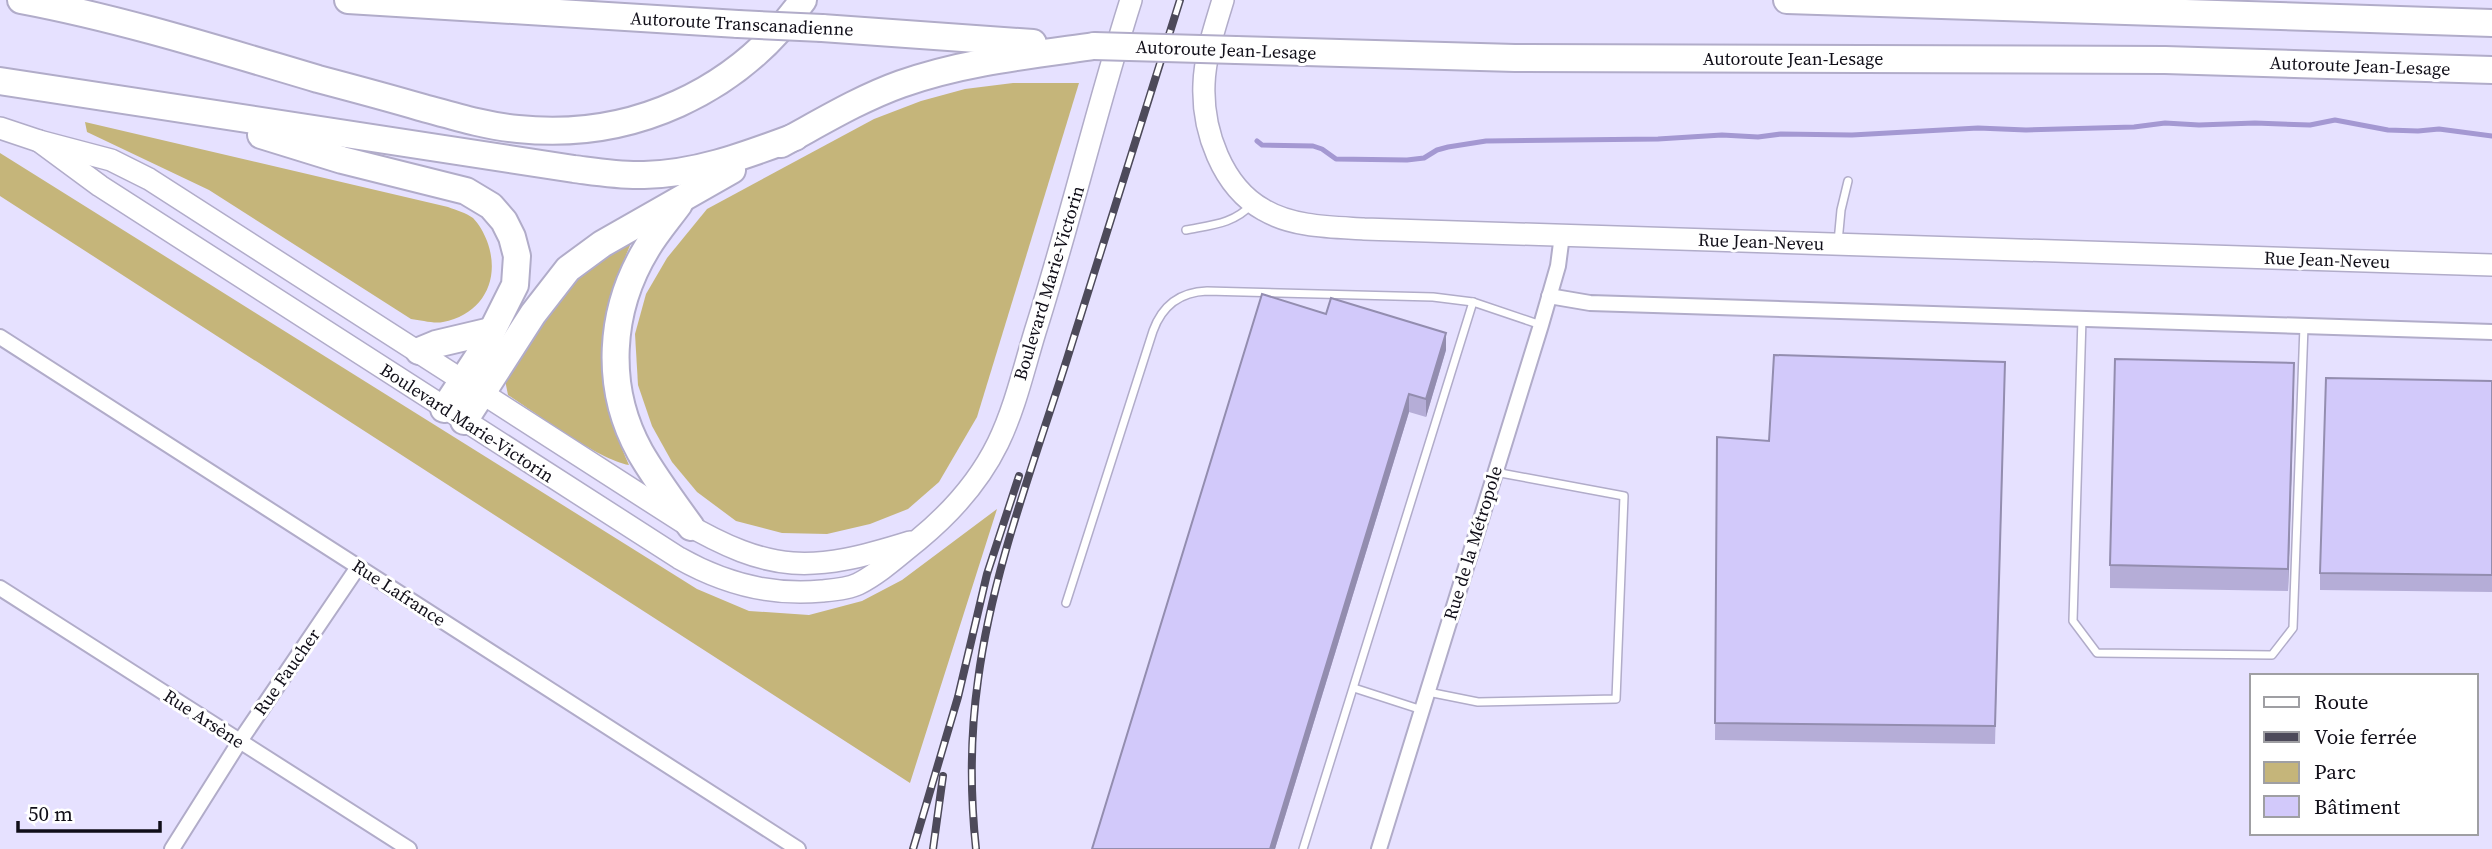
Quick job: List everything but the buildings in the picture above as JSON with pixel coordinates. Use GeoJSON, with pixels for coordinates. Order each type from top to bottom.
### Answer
{"type":"FeatureCollection","features":[{"type":"Feature","properties":{"kind":"highway"},"geometry":{"type":"LineString","coordinates":[[21,0],[179,37],[237,56],[474,121],[516,129],[556,132],[632,122],[681,104],[716,83],[749,58],[787,21],[803,0]]}},
{"type":"Feature","properties":{"kind":"highway","name":"Autoroute Transcanadienne"},"geometry":{"type":"LineString","coordinates":[[348,0],[1094,46]]}},
{"type":"Feature","properties":{"kind":"highway"},"geometry":{"type":"LineString","coordinates":[[1787,0],[2492,23]]}},
{"type":"Feature","properties":{"kind":"highway"},"geometry":{"type":"LineString","coordinates":[[454,415],[473,387],[568,269],[602,244],[686,194],[883,92],[919,78],[1006,58],[1094,46]]}},
{"type":"Feature","properties":{"kind":"highway","name":"Autoroute Jean-Lesage"},"geometry":{"type":"LineString","coordinates":[[1094,46],[1550,58],[2165,60],[2487,71]]}},
{"type":"Feature","properties":{"kind":"highway"},"geometry":{"type":"LineString","coordinates":[[0,80],[623,175],[681,172],[733,160],[795,137]]}},
{"type":"Feature","properties":{"kind":"highway"},"geometry":{"type":"LineString","coordinates":[[179,109],[342,160],[456,188],[484,201],[497,212],[509,229],[517,256],[515,285],[482,351],[473,387]]}},
{"type":"Feature","properties":{"kind":"highway"},"geometry":{"type":"LineString","coordinates":[[686,194],[648,247],[629,284],[618,320],[615,358],[621,399],[632,437],[651,470],[691,527]]}},
{"type":"Feature","properties":{"kind":"highway"},"geometry":{"type":"LineString","coordinates":[[419,352],[436,344],[491,331]]}},
{"type":"Feature","properties":{"kind":"street","name":"Boulevard Marie-Victorin"},"geometry":{"type":"LineString","coordinates":[[39,141],[100,186],[679,558],[708,573],[742,585],[791,593],[828,591],[856,585],[896,559],[943,519],[984,469],[1004,429],[1068,225],[1111,63],[1131,0]]}},
{"type":"Feature","properties":{"kind":"street","name":"Rue Jean-Neveu"},"geometry":{"type":"LineString","coordinates":[[1223,0],[1206,64],[1204,83],[1211,137],[1233,183],[1253,203],[1287,220],[1332,227],[2492,265]]}},
{"type":"Feature","properties":{"kind":"street","name":"Boulevard Marie-Victorin"},"geometry":{"type":"LineString","coordinates":[[0,128],[111,160],[149,179],[722,545],[750,555],[797,564],[837,562],[918,539]]}},
{"type":"Feature","properties":{"kind":"street","name":"Rue de la Métropole"},"geometry":{"type":"LineString","coordinates":[[1379,849],[1541,325],[1560,257],[1562,235]]}},
{"type":"Feature","properties":{"kind":"street"},"geometry":{"type":"LineString","coordinates":[[1549,296],[1590,303],[2492,332]]}},
{"type":"Feature","properties":{"kind":"street","name":"Rue Lafrance"},"geometry":{"type":"LineString","coordinates":[[0,337],[798,849]]}},
{"type":"Feature","properties":{"kind":"street","name":"Rue Faucher"},"geometry":{"type":"LineString","coordinates":[[172,849],[240,741],[358,567]]}},
{"type":"Feature","properties":{"kind":"street","name":"Rue Arsène"},"geometry":{"type":"LineString","coordinates":[[0,588],[409,849]]}},
{"type":"Feature","properties":{"kind":"lane"},"geometry":{"type":"LineString","coordinates":[[1838,244],[1840,209],[1848,181]]}},
{"type":"Feature","properties":{"kind":"lane"},"geometry":{"type":"LineString","coordinates":[[1186,230],[1229,222],[1253,203]]}},
{"type":"Feature","properties":{"kind":"lane"},"geometry":{"type":"LineString","coordinates":[[1066,603],[1153,331],[1160,315],[1171,303],[1184,295],[1207,291],[1433,297],[1473,302],[1541,325]]}},
{"type":"Feature","properties":{"kind":"lane"},"geometry":{"type":"LineString","coordinates":[[1303,849],[1473,302]]}},
{"type":"Feature","properties":{"kind":"lane"},"geometry":{"type":"LineString","coordinates":[[2082,318],[2073,621],[2097,653],[2272,655],[2293,628],[2304,326]]}},
{"type":"Feature","properties":{"kind":"lane"},"geometry":{"type":"LineString","coordinates":[[1427,692],[1478,702],[1616,699],[1624,496],[1495,472]]}},
{"type":"Feature","properties":{"kind":"lane"},"geometry":{"type":"LineString","coordinates":[[1354,688],[1422,710]]}},
{"type":"Feature","properties":{"kind":"green space"},"geometry":{"type":"Polygon","coordinates":[[[1013,83],[1079,83],[977,417],[939,482],[908,509],[870,524],[827,534],[782,533],[736,521],[697,492],[672,462],[652,426],[638,385],[635,334],[646,294],[667,258],[707,209],[874,119],[921,101],[965,89],[1013,83]]]}},
{"type":"Feature","properties":{"kind":"green space"},"geometry":{"type":"Polygon","coordinates":[[[85,122],[464,213],[473,218],[479,226],[491,255],[492,268],[486,292],[479,303],[457,318],[439,322],[411,319],[209,190],[87,132],[85,122]]]}},
{"type":"Feature","properties":{"kind":"green space"},"geometry":{"type":"Polygon","coordinates":[[[0,153],[697,589],[749,611],[809,615],[862,601],[902,580],[997,509],[910,783],[0,196],[0,153]]]}},
{"type":"Feature","properties":{"kind":"green space"},"geometry":{"type":"Polygon","coordinates":[[[632,241],[610,300],[602,353],[608,405],[629,465],[585,445],[508,395],[505,380],[544,317],[579,274],[632,241]]]}},
{"type":"Feature","properties":{"kind":"waterway"},"geometry":{"type":"LineString","coordinates":[[1257,141],[1262,145],[1313,146],[1336,159],[1407,160],[1424,158],[1448,147],[1486,141],[1658,139],[1722,135],[1758,137],[1781,134],[1852,135],[1978,128],[2026,130],[2134,127],[2165,123],[2310,125],[2335,120],[2388,130],[2439,129],[2492,136]]}},
{"type":"Feature","properties":{"kind":"railway"},"geometry":{"type":"LineString","coordinates":[[976,849],[972,786],[973,722],[984,639],[993,599],[1015,518],[1180,0]]}},
{"type":"Feature","properties":{"kind":"railway"},"geometry":{"type":"LineString","coordinates":[[913,849],[958,697],[987,574],[1019,476]]}},
{"type":"Feature","properties":{"kind":"railway"},"geometry":{"type":"LineString","coordinates":[[933,849],[943,776]]}}]}
